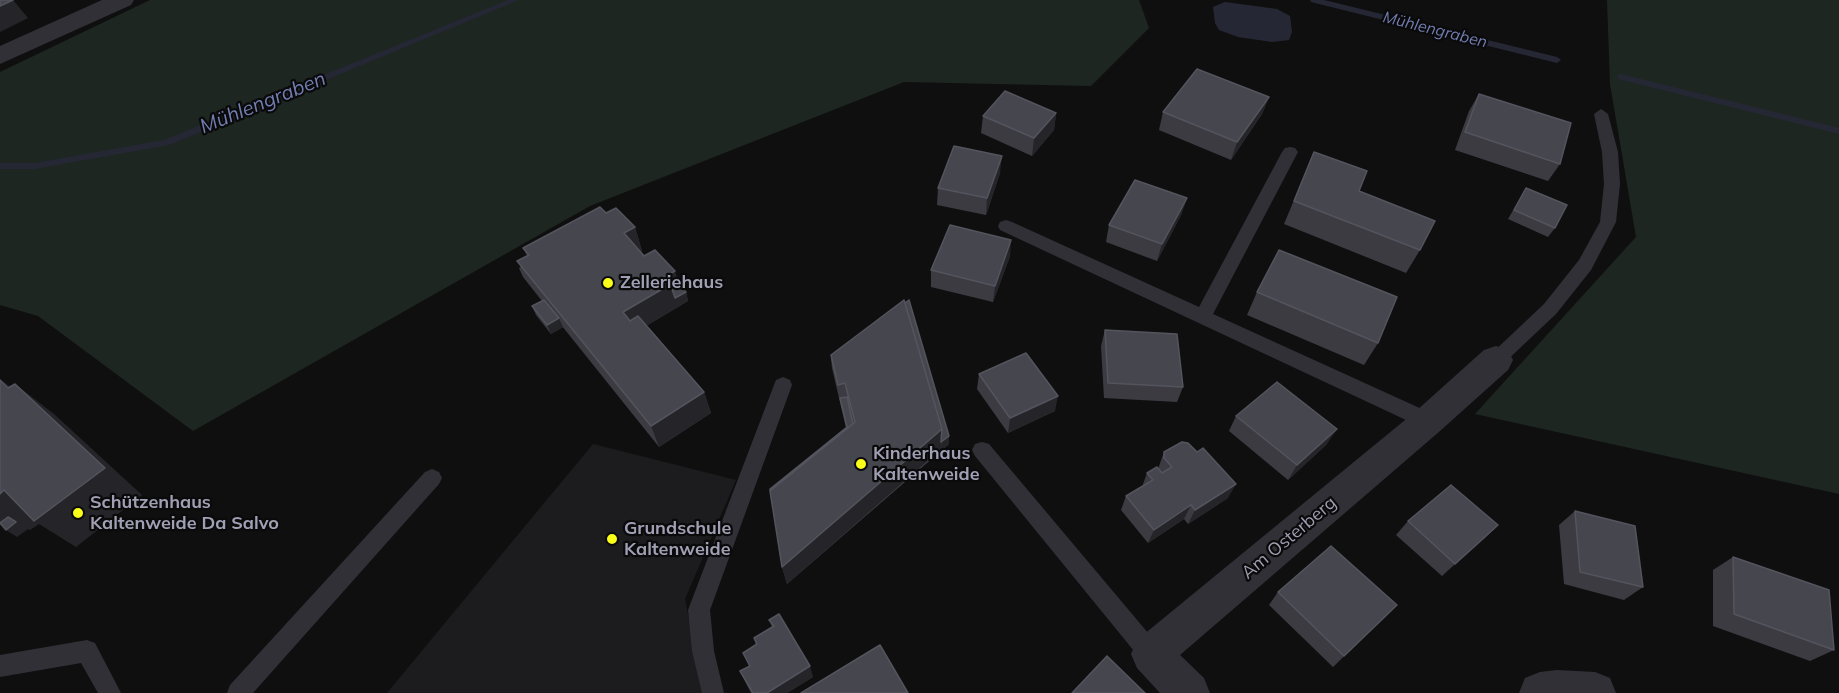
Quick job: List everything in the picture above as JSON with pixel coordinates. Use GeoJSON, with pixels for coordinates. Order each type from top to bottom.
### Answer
{"type":"FeatureCollection","features":[{"type":"Feature","properties":{"kind":"street"},"geometry":{"type":"LineString","coordinates":[[0,56],[122,0]]}},
{"type":"Feature","properties":{"kind":"street","name":"Am Osterberg"},"geometry":{"type":"LineString","coordinates":[[1151,654],[1428,422],[1496,360]]}},
{"type":"Feature","properties":{"kind":"street"},"geometry":{"type":"LineString","coordinates":[[1151,654],[1189,693]]}},
{"type":"Feature","properties":{"kind":"street"},"geometry":{"type":"LineString","coordinates":[[1540,693],[1557,691],[1595,693]]}},
{"type":"Feature","properties":{"kind":"lane"},"geometry":{"type":"LineString","coordinates":[[1496,360],[1557,301],[1585,265],[1608,222],[1612,184],[1610,152],[1601,114]]}},
{"type":"Feature","properties":{"kind":"lane"},"geometry":{"type":"LineString","coordinates":[[1202,318],[1290,152]]}},
{"type":"Feature","properties":{"kind":"lane"},"geometry":{"type":"LineString","coordinates":[[1006,226],[1428,422]]}},
{"type":"Feature","properties":{"kind":"lane"},"geometry":{"type":"LineString","coordinates":[[713,693],[703,651],[699,609],[783,385]]}},
{"type":"Feature","properties":{"kind":"lane"},"geometry":{"type":"LineString","coordinates":[[982,450],[1151,654]]}},
{"type":"Feature","properties":{"kind":"lane"},"geometry":{"type":"LineString","coordinates":[[238,693],[432,478]]}},
{"type":"Feature","properties":{"kind":"lane"},"geometry":{"type":"LineString","coordinates":[[0,666],[87,651],[110,693]]}},
{"type":"Feature","properties":{"kind":"shaded area"},"geometry":{"type":"Polygon","coordinates":[[[150,0],[1139,0],[1149,28],[1091,86],[904,82],[590,206],[193,431],[38,316],[0,305],[0,72],[150,0]]]}},
{"type":"Feature","properties":{"kind":"shaded area"},"geometry":{"type":"Polygon","coordinates":[[[1607,0],[1839,0],[1839,494],[1475,414],[1636,237],[1610,84],[1607,0]]]}},
{"type":"Feature","properties":{"kind":"shaded area","name":"Grundschule Kaltenweide"},"geometry":{"type":"Polygon","coordinates":[[[593,444],[736,480],[685,599],[703,693],[387,693],[593,444]]]}},
{"type":"Feature","properties":{"kind":"water"},"geometry":{"type":"Polygon","coordinates":[[[1225,2],[1277,9],[1290,16],[1292,32],[1289,40],[1272,42],[1238,37],[1219,30],[1215,23],[1213,7],[1225,2]]]}},
{"type":"Feature","properties":{"kind":"building"},"geometry":{"type":"Polygon","coordinates":[[[0,0],[13,0],[0,6],[0,0]]]}},
{"type":"Feature","properties":{"kind":"building"},"geometry":{"type":"Polygon","coordinates":[[[1197,69],[1269,97],[1237,142],[1163,112],[1197,69]]]}},
{"type":"Feature","properties":{"kind":"building"},"geometry":{"type":"Polygon","coordinates":[[[1005,91],[1056,113],[1034,138],[983,116],[1005,91]]]}},
{"type":"Feature","properties":{"kind":"building"},"geometry":{"type":"Polygon","coordinates":[[[1479,94],[1571,123],[1560,164],[1465,132],[1479,94]]]}},
{"type":"Feature","properties":{"kind":"building"},"geometry":{"type":"Polygon","coordinates":[[[954,146],[1002,156],[987,198],[938,188],[954,146]]]}},
{"type":"Feature","properties":{"kind":"building"},"geometry":{"type":"Polygon","coordinates":[[[1314,152],[1367,171],[1359,191],[1435,221],[1420,250],[1294,201],[1314,152]]]}},
{"type":"Feature","properties":{"kind":"building"},"geometry":{"type":"Polygon","coordinates":[[[1135,180],[1187,198],[1162,244],[1109,225],[1135,180]]]}},
{"type":"Feature","properties":{"kind":"building"},"geometry":{"type":"Polygon","coordinates":[[[1526,188],[1567,205],[1555,228],[1514,210],[1526,188]]]}},
{"type":"Feature","properties":{"kind":"building"},"geometry":{"type":"Polygon","coordinates":[[[600,207],[606,213],[616,208],[635,227],[624,233],[644,256],[655,250],[675,271],[664,277],[671,284],[623,312],[630,321],[638,316],[704,392],[651,426],[517,261],[529,255],[523,248],[600,207]]]}},
{"type":"Feature","properties":{"kind":"building"},"geometry":{"type":"Polygon","coordinates":[[[950,225],[1011,240],[995,286],[931,270],[950,225]]]}},
{"type":"Feature","properties":{"kind":"building"},"geometry":{"type":"Polygon","coordinates":[[[1279,250],[1397,297],[1378,343],[1257,292],[1279,250]]]}},
{"type":"Feature","properties":{"kind":"building"},"geometry":{"type":"Polygon","coordinates":[[[679,285],[686,292],[675,298],[672,289],[679,285]]]}},
{"type":"Feature","properties":{"kind":"building"},"geometry":{"type":"Polygon","coordinates":[[[544,300],[559,318],[547,325],[532,306],[544,300]]]}},
{"type":"Feature","properties":{"kind":"building"},"geometry":{"type":"Polygon","coordinates":[[[904,300],[942,429],[782,567],[770,491],[855,422],[845,383],[838,385],[831,355],[904,300]]]}},
{"type":"Feature","properties":{"kind":"building"},"geometry":{"type":"Polygon","coordinates":[[[909,300],[949,436],[941,442],[942,429],[905,303],[909,300]]]}},
{"type":"Feature","properties":{"kind":"building"},"geometry":{"type":"Polygon","coordinates":[[[1105,330],[1177,334],[1183,387],[1108,383],[1105,330]]]}},
{"type":"Feature","properties":{"kind":"building"},"geometry":{"type":"Polygon","coordinates":[[[1026,353],[1058,396],[1010,418],[979,374],[1026,353]]]}},
{"type":"Feature","properties":{"kind":"building"},"geometry":{"type":"Polygon","coordinates":[[[0,380],[8,388],[15,384],[105,468],[34,521],[4,490],[0,494],[0,380]]]}},
{"type":"Feature","properties":{"kind":"building"},"geometry":{"type":"Polygon","coordinates":[[[1277,382],[1337,429],[1297,465],[1236,416],[1277,382]]]}},
{"type":"Feature","properties":{"kind":"building"},"geometry":{"type":"Polygon","coordinates":[[[847,397],[853,424],[770,491],[847,427],[840,398],[847,397]]]}},
{"type":"Feature","properties":{"kind":"building"},"geometry":{"type":"Polygon","coordinates":[[[1182,442],[1188,443],[1197,452],[1203,448],[1236,484],[1195,510],[1191,505],[1154,530],[1126,496],[1153,480],[1147,473],[1157,467],[1162,473],[1172,467],[1164,458],[1164,452],[1182,442]]]}},
{"type":"Feature","properties":{"kind":"building"},"geometry":{"type":"Polygon","coordinates":[[[1451,485],[1498,525],[1455,564],[1408,521],[1451,485]]]}},
{"type":"Feature","properties":{"kind":"building"},"geometry":{"type":"Polygon","coordinates":[[[1575,511],[1635,526],[1643,587],[1580,572],[1575,511]]]}},
{"type":"Feature","properties":{"kind":"building"},"geometry":{"type":"Polygon","coordinates":[[[8,517],[16,522],[6,530],[0,523],[8,517]]]}},
{"type":"Feature","properties":{"kind":"building"},"geometry":{"type":"Polygon","coordinates":[[[1331,546],[1397,605],[1344,656],[1278,592],[1331,546]]]}},
{"type":"Feature","properties":{"kind":"building"},"geometry":{"type":"Polygon","coordinates":[[[1733,557],[1829,590],[1834,650],[1734,614],[1733,557]]]}},
{"type":"Feature","properties":{"kind":"building"},"geometry":{"type":"Polygon","coordinates":[[[779,614],[810,666],[767,693],[753,693],[740,671],[750,666],[743,653],[757,644],[754,638],[774,626],[769,620],[779,614]]]}},
{"type":"Feature","properties":{"kind":"building"},"geometry":{"type":"Polygon","coordinates":[[[880,645],[908,693],[801,693],[880,645]]]}},
{"type":"Feature","properties":{"kind":"building"},"geometry":{"type":"Polygon","coordinates":[[[1107,656],[1145,693],[1072,693],[1107,656]]]}},
{"type":"Feature","properties":{"kind":"waterway","name":"Mühlengraben"},"geometry":{"type":"LineString","coordinates":[[0,166],[35,166],[166,143],[515,0]]}},
{"type":"Feature","properties":{"kind":"waterway","name":"Mühlengraben"},"geometry":{"type":"LineString","coordinates":[[1314,0],[1557,60]]}},
{"type":"Feature","properties":{"kind":"waterway","name":"Mühlengraben"},"geometry":{"type":"LineString","coordinates":[[1621,77],[1839,131]]}},
{"type":"Feature","properties":{"kind":"place","name":"Zelleriehaus"},"geometry":{"type":"Point","coordinates":[608,283]}},
{"type":"Feature","properties":{"kind":"place","name":"Kinderhaus Kaltenweide"},"geometry":{"type":"Point","coordinates":[861,464]}},
{"type":"Feature","properties":{"kind":"place","name":"Schützenhaus Kaltenweide Da Salvo"},"geometry":{"type":"Point","coordinates":[78,513]}},
{"type":"Feature","properties":{"kind":"place","name":"Grundschule Kaltenweide"},"geometry":{"type":"Point","coordinates":[612,539]}}]}
